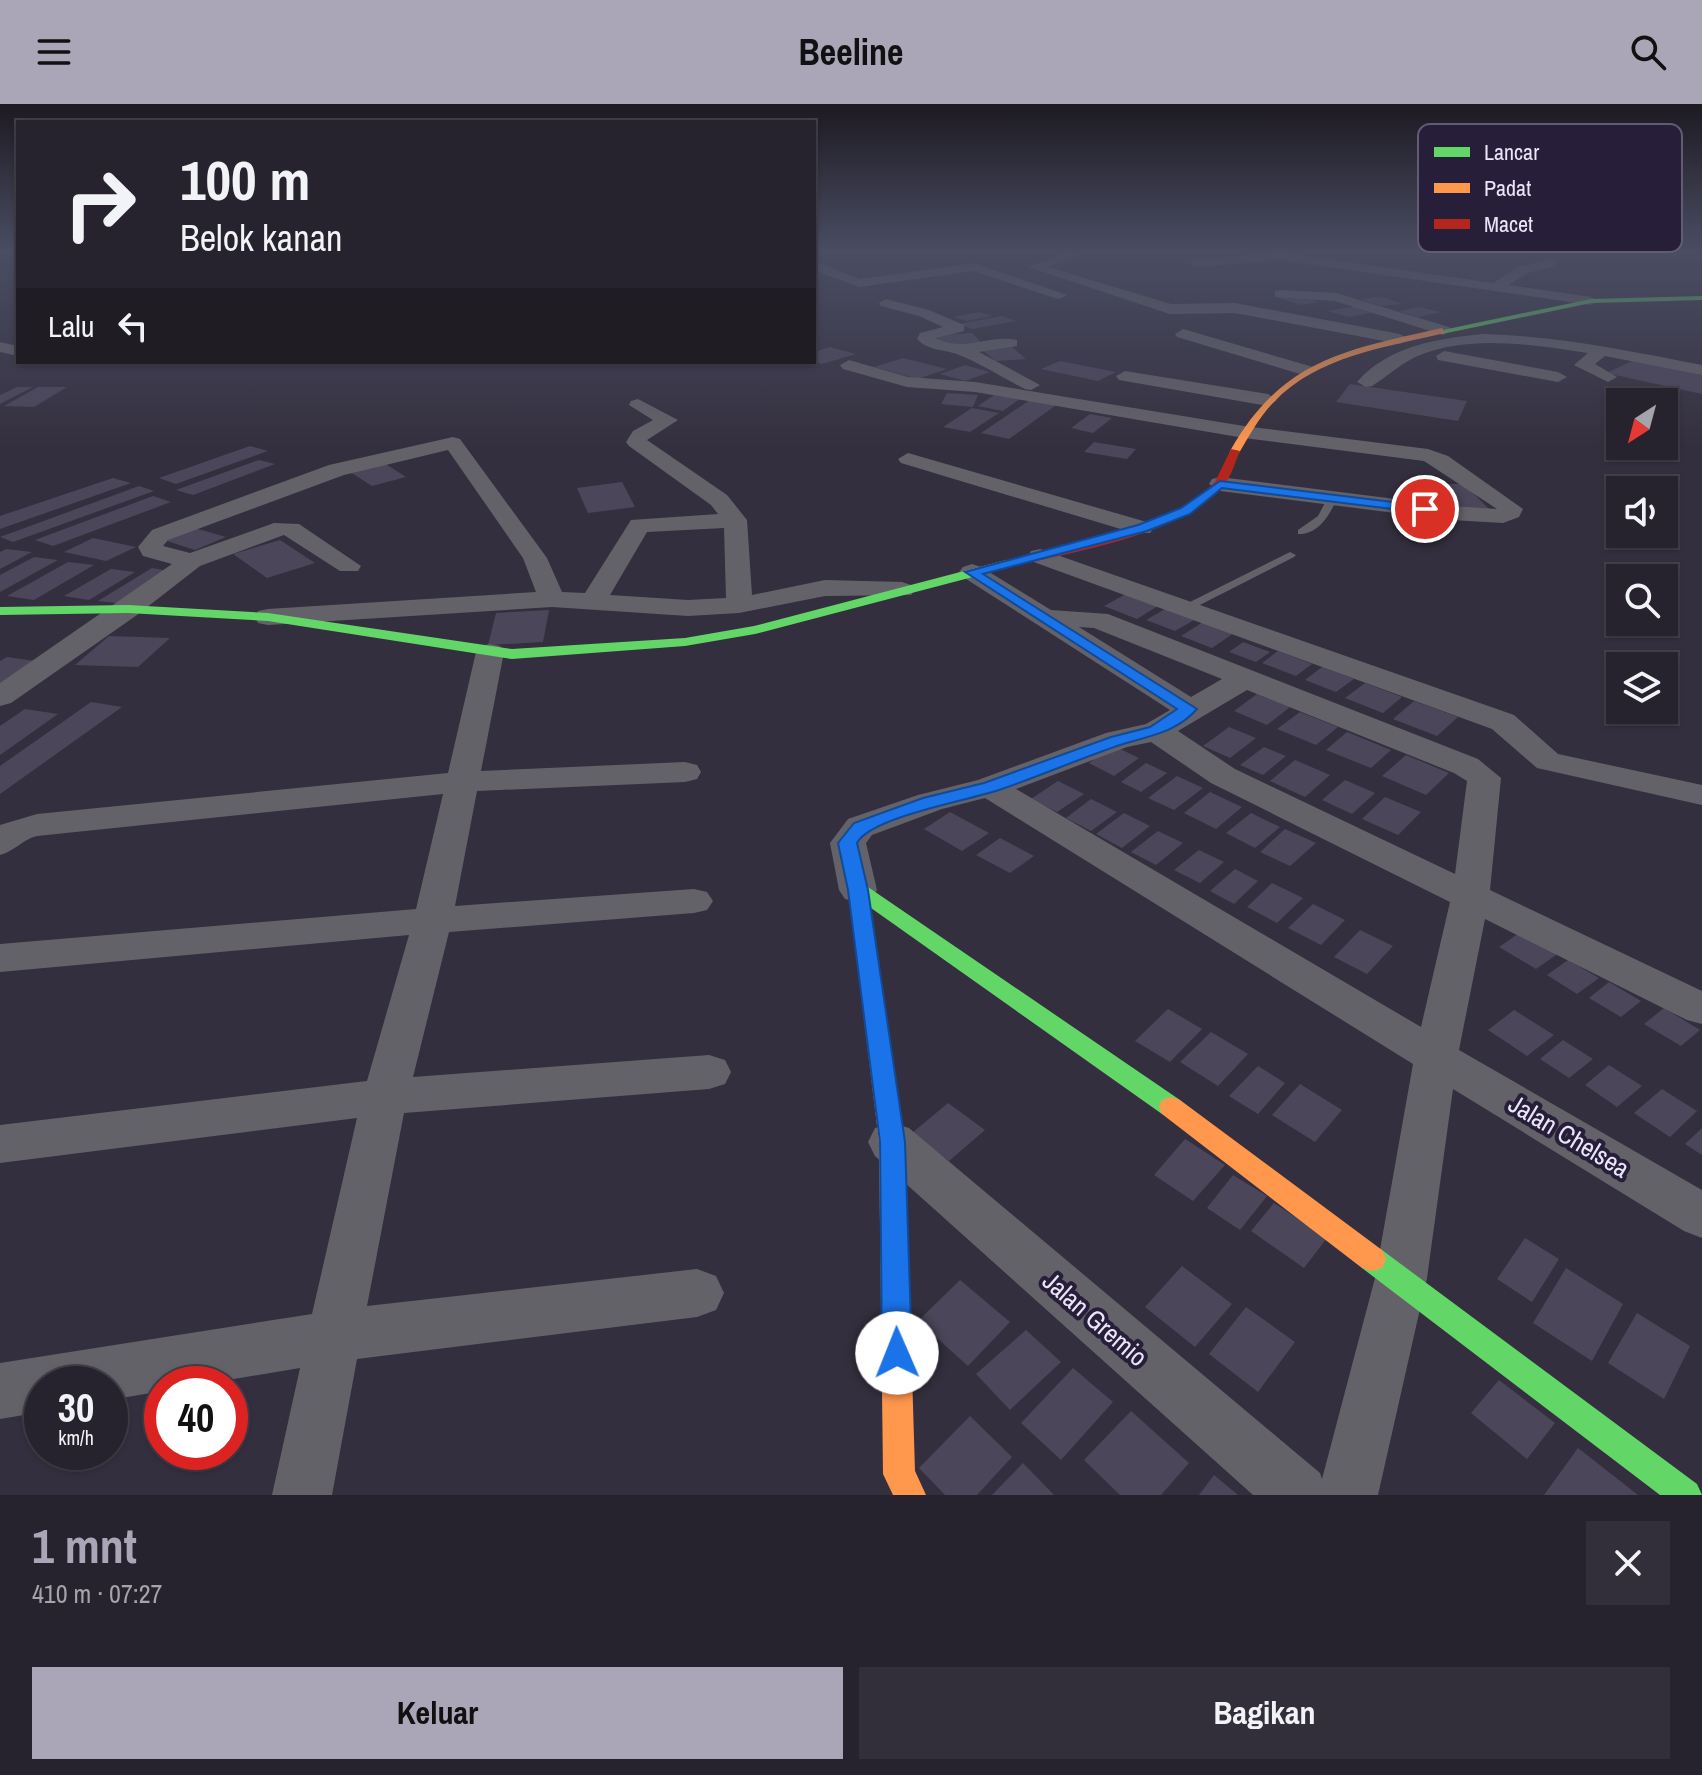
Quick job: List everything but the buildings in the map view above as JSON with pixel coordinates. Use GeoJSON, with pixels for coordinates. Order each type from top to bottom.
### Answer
{"type":"FeatureCollection","features":[{"type":"Feature","properties":{"kind":"street"},"geometry":{"type":"LineString","coordinates":[[935,318],[958,328],[926,336],[925,339],[938,346],[961,350],[1058,399]]}},
{"type":"Feature","properties":{"kind":"street"},"geometry":{"type":"LineString","coordinates":[[1288,318],[1400,339]]}},
{"type":"Feature","properties":{"kind":"street"},"geometry":{"type":"LineString","coordinates":[[1404,318],[1443,330]]}},
{"type":"Feature","properties":{"kind":"street"},"geometry":{"type":"LineString","coordinates":[[0,611],[128,609],[268,617],[512,654],[685,642],[755,630],[1142,528],[1186,511],[1220,484],[1244,432],[1268,400],[1307,371],[1346,353],[1505,318]]}},
{"type":"Feature","properties":{"kind":"street"},"geometry":{"type":"LineString","coordinates":[[1179,333],[1307,371]]}},
{"type":"Feature","properties":{"kind":"street"},"geometry":{"type":"LineString","coordinates":[[1366,382],[1416,350],[1451,341],[1511,340],[1602,351],[1702,370]]}},
{"type":"Feature","properties":{"kind":"street"},"geometry":{"type":"LineString","coordinates":[[961,350],[1011,343]]}},
{"type":"Feature","properties":{"kind":"street"},"geometry":{"type":"LineString","coordinates":[[1381,344],[1558,377]]}},
{"type":"Feature","properties":{"kind":"street"},"geometry":{"type":"LineString","coordinates":[[1602,351],[1583,365],[1608,377]]}},
{"type":"Feature","properties":{"kind":"street"},"geometry":{"type":"LineString","coordinates":[[849,365],[907,382],[975,387],[1244,432],[1428,455],[1441,460],[1512,509],[1503,516],[1451,513],[1220,484]]}},
{"type":"Feature","properties":{"kind":"street"},"geometry":{"type":"LineString","coordinates":[[1125,376],[1268,400]]}},
{"type":"Feature","properties":{"kind":"street"},"geometry":{"type":"LineString","coordinates":[[638,405],[668,420],[640,435],[636,442],[719,500],[735,520],[739,605]]}},
{"type":"Feature","properties":{"kind":"street"},"geometry":{"type":"LineString","coordinates":[[191,561],[152,551],[150,547],[160,535],[172,530],[337,470],[450,443],[457,445],[535,558],[552,599]]}},
{"type":"Feature","properties":{"kind":"street"},"geometry":{"type":"LineString","coordinates":[[908,459],[1142,528]]}},
{"type":"Feature","properties":{"kind":"street"},"geometry":{"type":"LineString","coordinates":[[594,600],[639,525],[735,520]]}},
{"type":"Feature","properties":{"kind":"street"},"geometry":{"type":"LineString","coordinates":[[0,697],[128,609],[191,561],[282,528],[291,529],[349,566]]}},
{"type":"Feature","properties":{"kind":"street"},"geometry":{"type":"LineString","coordinates":[[1040,556],[1503,722],[1514,729],[1536,754],[1548,761],[1702,795]]}},
{"type":"Feature","properties":{"kind":"street"},"geometry":{"type":"LineString","coordinates":[[972,572],[1189,709]]}},
{"type":"Feature","properties":{"kind":"street"},"geometry":{"type":"LineString","coordinates":[[268,617],[552,599],[688,608],[739,605],[825,588],[902,590]]}},
{"type":"Feature","properties":{"kind":"street"},"geometry":{"type":"LineString","coordinates":[[1048,618],[1098,620],[1484,778],[1471,895],[1436,1056],[1401,1278],[1348,1495]]}},
{"type":"Feature","properties":{"kind":"street"},"geometry":{"type":"LineString","coordinates":[[302,1495],[385,1097],[433,920],[490,652]]}},
{"type":"Feature","properties":{"kind":"street"},"geometry":{"type":"LineString","coordinates":[[910,1495],[899,1474],[892,1142],[858,890],[848,843],[854,831],[930,802],[990,787],[1117,740],[1156,731],[1244,679]]}},
{"type":"Feature","properties":{"kind":"street"},"geometry":{"type":"LineString","coordinates":[[1156,731],[1223,776],[1702,1009]]}},
{"type":"Feature","properties":{"kind":"street"},"geometry":{"type":"LineString","coordinates":[[0,844],[16,830],[37,825],[462,782],[685,772]]}},
{"type":"Feature","properties":{"kind":"street","name":"Jalan Chelsea"},"geometry":{"type":"LineString","coordinates":[[990,787],[1136,878],[1702,1216]]}},
{"type":"Feature","properties":{"kind":"street"},"geometry":{"type":"LineString","coordinates":[[858,890],[1121,1070],[1686,1495]]}},
{"type":"Feature","properties":{"kind":"street"},"geometry":{"type":"LineString","coordinates":[[0,958],[433,920],[694,901]]}},
{"type":"Feature","properties":{"kind":"street"},"geometry":{"type":"LineString","coordinates":[[0,1144],[385,1097],[709,1072]]}},
{"type":"Feature","properties":{"kind":"street","name":"Jalan Gremio"},"geometry":{"type":"LineString","coordinates":[[892,1142],[1298,1495]]}},
{"type":"Feature","properties":{"kind":"street"},"geometry":{"type":"LineString","coordinates":[[0,1391],[334,1336],[697,1293]]}},
{"type":"Feature","properties":{"kind":"lane"},"geometry":{"type":"LineString","coordinates":[[1302,532],[1323,518],[1333,497]]}},
{"type":"Feature","properties":{"kind":"lane"},"geometry":{"type":"LineString","coordinates":[[1186,607],[1290,555]]}},
{"type":"Feature","properties":{"kind":"traffic: fast"},"geometry":{"type":"LineString","coordinates":[[1442,331],[1507,318]]}},
{"type":"Feature","properties":{"kind":"traffic: fast"},"geometry":{"type":"LineString","coordinates":[[0,611],[128,609],[268,617],[512,654],[685,642],[755,630],[1006,564]]}},
{"type":"Feature","properties":{"kind":"traffic: fast"},"geometry":{"type":"LineString","coordinates":[[882,1068],[858,890],[1171,1107]]}},
{"type":"Feature","properties":{"kind":"traffic: fast"},"geometry":{"type":"LineString","coordinates":[[1372,1259],[1686,1495]]}},
{"type":"Feature","properties":{"kind":"traffic: slow"},"geometry":{"type":"LineString","coordinates":[[1235,451],[1252,421],[1272,398],[1295,379],[1350,354],[1442,331]]}},
{"type":"Feature","properties":{"kind":"traffic: slow"},"geometry":{"type":"LineString","coordinates":[[882,1068],[892,1142],[899,1474],[910,1495]]}},
{"type":"Feature","properties":{"kind":"traffic: slow"},"geometry":{"type":"LineString","coordinates":[[1171,1107],[1372,1259]]}},
{"type":"Feature","properties":{"kind":"traffic: jam"},"geometry":{"type":"LineString","coordinates":[[1006,564],[1120,535],[1179,513],[1202,500],[1219,484],[1235,451]]}},
{"type":"Feature","properties":{"kind":"route"},"geometry":{"type":"LineString","coordinates":[[897,1353],[892,1142],[858,890],[848,843],[851,836],[860,827],[930,802],[990,787],[1117,740],[1156,731],[1189,709],[972,572],[1142,528],[1186,511],[1220,484],[1425,509]]}}]}
